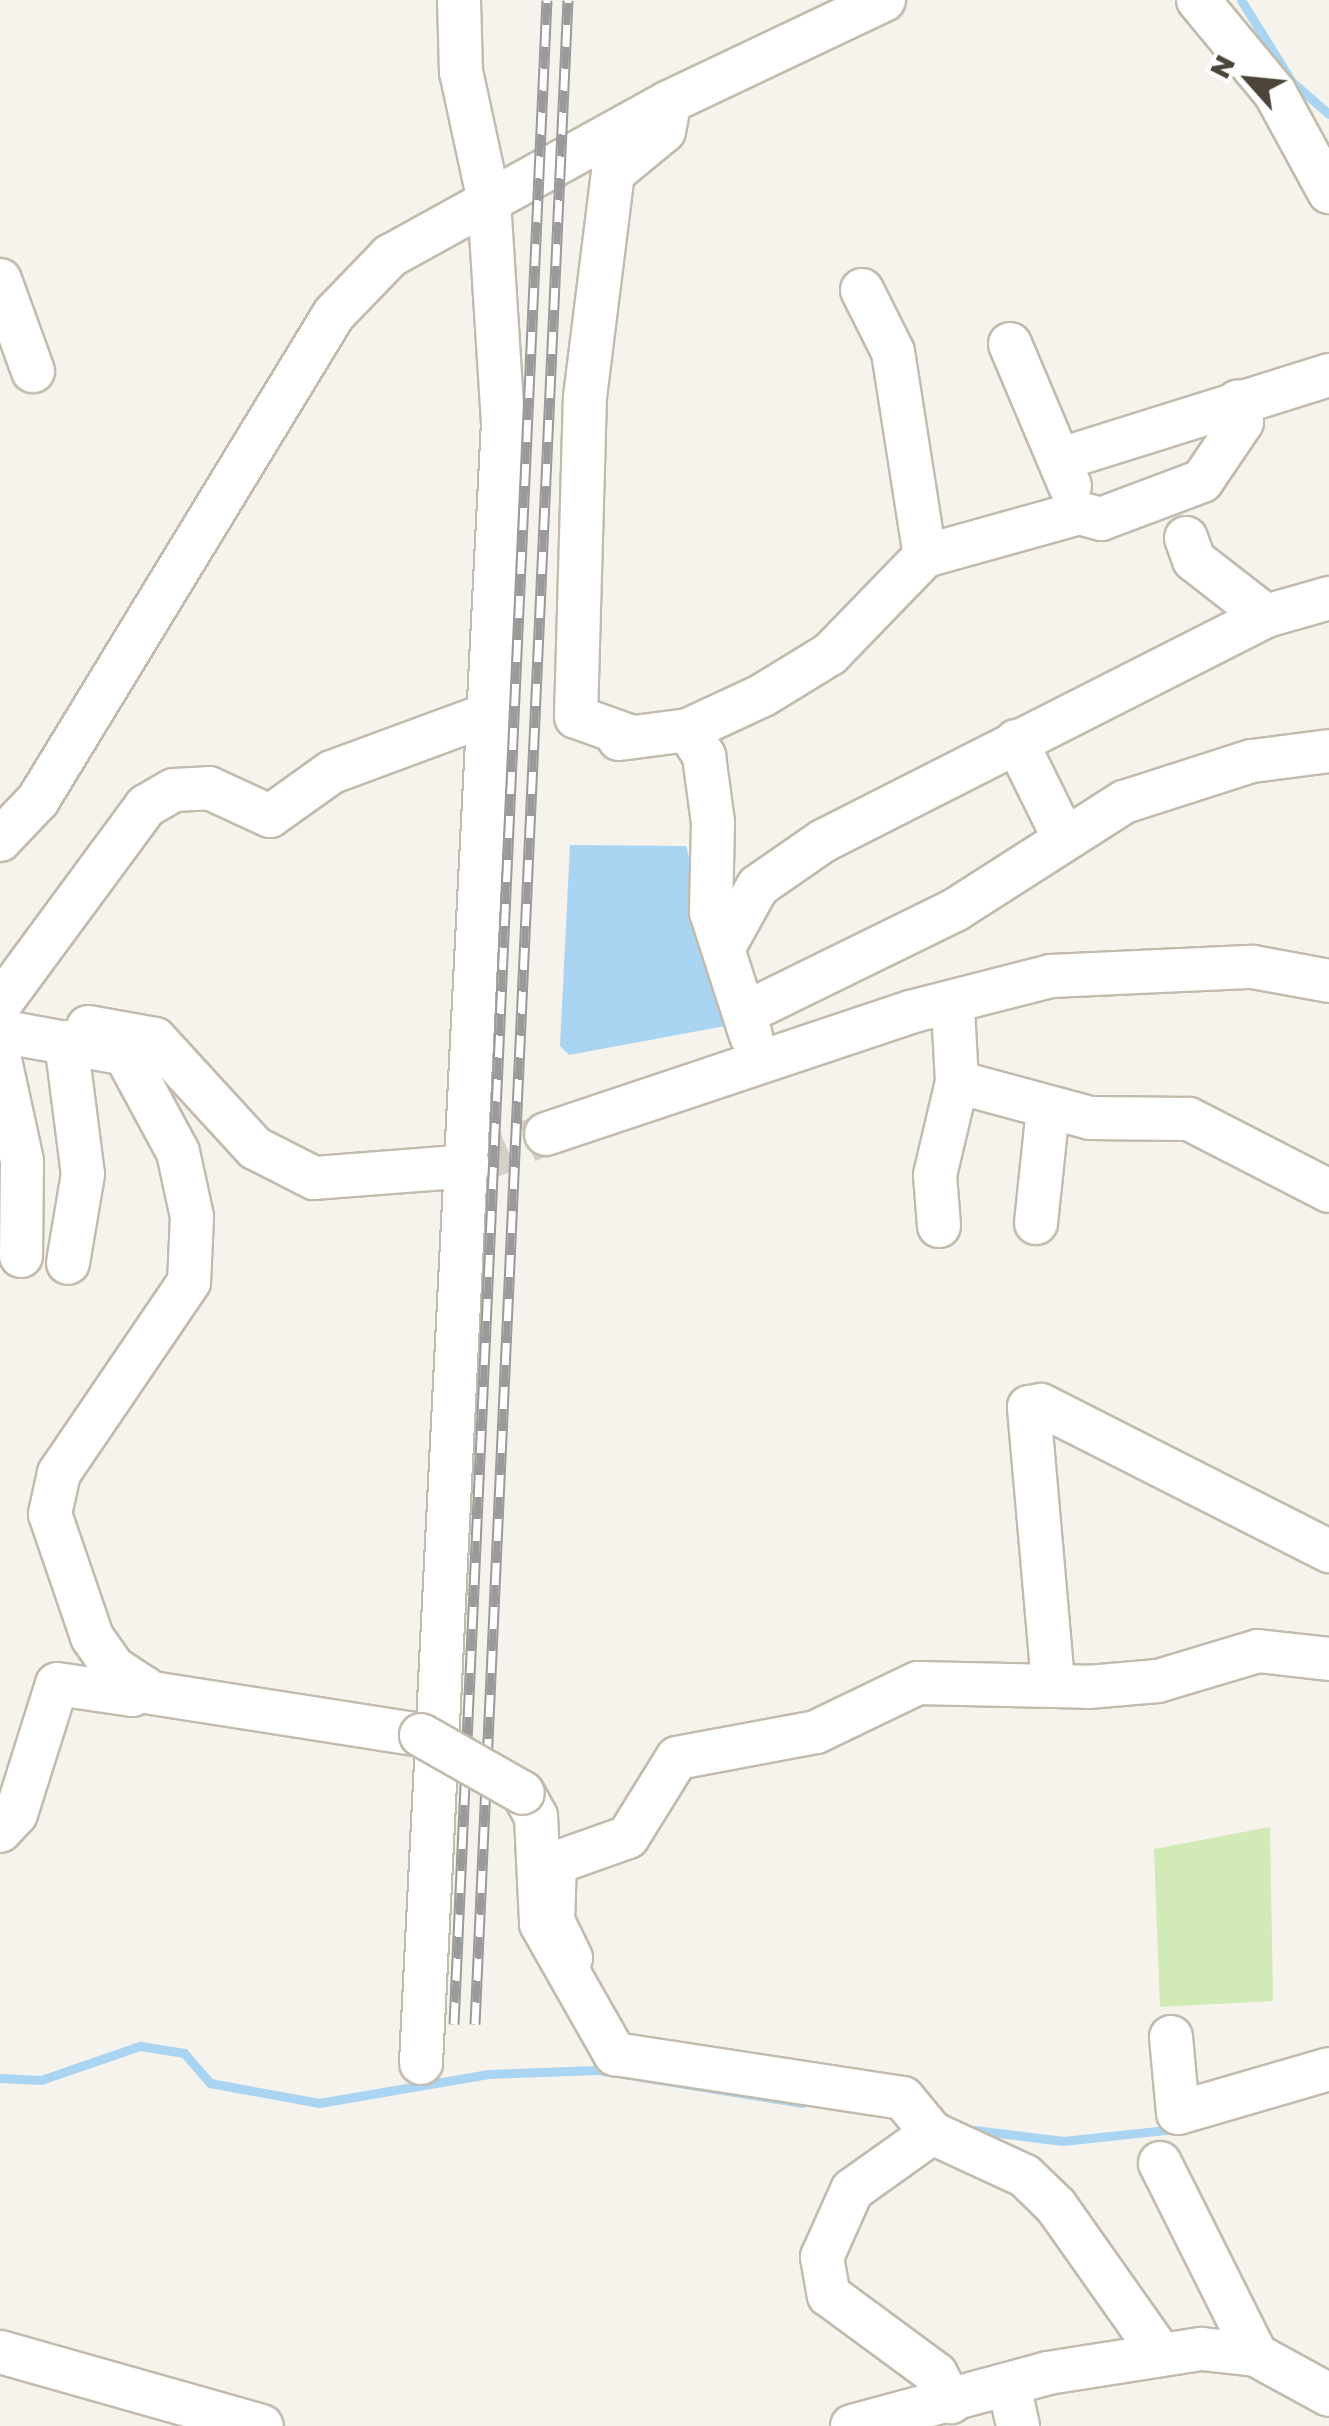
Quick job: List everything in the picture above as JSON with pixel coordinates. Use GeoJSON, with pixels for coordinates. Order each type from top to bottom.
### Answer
{"type":"FeatureCollection","features":[{"type":"Feature","properties":{"kind":"street"},"geometry":{"type":"LineString","coordinates":[[421,2063],[469,1166],[486,715],[503,423],[490,202],[461,72],[460,0]]}},
{"type":"Feature","properties":{"kind":"street"},"geometry":{"type":"LineString","coordinates":[[0,840],[38,800],[334,314],[390,256],[669,102],[884,0]]}},
{"type":"Feature","properties":{"kind":"street"},"geometry":{"type":"LineString","coordinates":[[1198,0],[1275,93],[1329,192]]}},
{"type":"Feature","properties":{"kind":"street"},"geometry":{"type":"LineString","coordinates":[[669,102],[664,131],[613,173],[585,397],[576,717],[626,738],[688,730],[830,654],[926,556],[1079,513],[1101,518],[1202,481],[1226,457],[1242,422],[1238,402]]}},
{"type":"Feature","properties":{"kind":"street"},"geometry":{"type":"LineString","coordinates":[[0,280],[33,371]]}},
{"type":"Feature","properties":{"kind":"street"},"geometry":{"type":"LineString","coordinates":[[862,290],[893,352],[926,556]]}},
{"type":"Feature","properties":{"kind":"street"},"geometry":{"type":"LineString","coordinates":[[1010,344],[1061,459],[1079,513]]}},
{"type":"Feature","properties":{"kind":"street"},"geometry":{"type":"LineString","coordinates":[[1061,459],[1329,375]]}},
{"type":"Feature","properties":{"kind":"street"},"geometry":{"type":"LineString","coordinates":[[1186,538],[1194,560],[1266,616]]}},
{"type":"Feature","properties":{"kind":"street"},"geometry":{"type":"LineString","coordinates":[[724,947],[758,886],[807,852],[1016,741],[1266,616],[1329,598]]}},
{"type":"Feature","properties":{"kind":"street"},"geometry":{"type":"LineString","coordinates":[[0,1004],[160,798],[208,788],[270,816],[332,772],[486,715]]}},
{"type":"Feature","properties":{"kind":"street"},"geometry":{"type":"LineString","coordinates":[[688,730],[704,756],[711,912],[747,1012],[754,1062]]}},
{"type":"Feature","properties":{"kind":"street"},"geometry":{"type":"LineString","coordinates":[[1016,741],[1063,836]]}},
{"type":"Feature","properties":{"kind":"street"},"geometry":{"type":"LineString","coordinates":[[747,1012],[955,910],[1063,836],[1124,802],[1252,761],[1329,751]]}},
{"type":"Feature","properties":{"kind":"street"},"geometry":{"type":"LineString","coordinates":[[546,1134],[624,1115],[754,1062],[910,1012],[952,1008],[1052,976],[1119,969],[1253,967],[1329,981]]}},
{"type":"Feature","properties":{"kind":"street"},"geometry":{"type":"LineString","coordinates":[[939,1226],[935,1175],[957,1082],[952,1008]]}},
{"type":"Feature","properties":{"kind":"street"},"geometry":{"type":"LineString","coordinates":[[68,1263],[83,1174],[54,1026],[138,1029],[255,1148],[314,1178],[469,1166]]}},
{"type":"Feature","properties":{"kind":"street"},"geometry":{"type":"LineString","coordinates":[[0,1031],[125,1054],[146,1082],[178,1152],[192,1217],[189,1282],[59,1473],[50,1514],[92,1637],[144,1687],[421,1736],[524,1794],[536,1816],[541,1924],[614,2054],[920,2119],[1025,2176],[1159,2352]]}},
{"type":"Feature","properties":{"kind":"street"},"geometry":{"type":"LineString","coordinates":[[0,1060],[22,1161],[20,1256]]}},
{"type":"Feature","properties":{"kind":"street"},"geometry":{"type":"LineString","coordinates":[[957,1082],[1048,1108],[1189,1119],[1329,1190]]}},
{"type":"Feature","properties":{"kind":"street"},"geometry":{"type":"LineString","coordinates":[[1036,1223],[1048,1108]]}},
{"type":"Feature","properties":{"kind":"street"},"geometry":{"type":"LineString","coordinates":[[1053,1682],[1029,1407],[1041,1405],[1329,1551]]}},
{"type":"Feature","properties":{"kind":"street"},"geometry":{"type":"LineString","coordinates":[[566,1966],[571,1958],[553,1921],[554,1863],[628,1837],[677,1758],[816,1732],[918,1683],[1158,1680],[1258,1651],[1329,1659]]}},
{"type":"Feature","properties":{"kind":"street"},"geometry":{"type":"LineString","coordinates":[[0,1831],[16,1814],[57,1684],[132,1695],[144,1687]]}},
{"type":"Feature","properties":{"kind":"street"},"geometry":{"type":"LineString","coordinates":[[1171,2036],[1178,2113],[1329,2069]]}},
{"type":"Feature","properties":{"kind":"street"},"geometry":{"type":"LineString","coordinates":[[920,2119],[852,2190],[822,2257],[829,2294],[936,2374],[951,2402]]}},
{"type":"Feature","properties":{"kind":"street"},"geometry":{"type":"LineString","coordinates":[[1160,2163],[1256,2356]]}},
{"type":"Feature","properties":{"kind":"street"},"geometry":{"type":"LineString","coordinates":[[0,2352],[262,2426]]}},
{"type":"Feature","properties":{"kind":"street"},"geometry":{"type":"LineString","coordinates":[[852,2426],[1009,2385],[1159,2352],[1256,2356],[1327,2381]]}},
{"type":"Feature","properties":{"kind":"street"},"geometry":{"type":"LineString","coordinates":[[1009,2385],[1018,2426]]}},
{"type":"Feature","properties":{"kind":"green space"},"geometry":{"type":"Polygon","coordinates":[[[1270,1827],[1273,2001],[1160,2007],[1154,1849],[1270,1827]]]}},
{"type":"Feature","properties":{"kind":"water"},"geometry":{"type":"Polygon","coordinates":[[[570,845],[686,846],[736,1024],[569,1055],[560,1046],[570,845]]]}},
{"type":"Feature","properties":{"kind":"waterway"},"geometry":{"type":"LineString","coordinates":[[1241,0],[1292,82],[1329,114]]}},
{"type":"Feature","properties":{"kind":"waterway"},"geometry":{"type":"LineString","coordinates":[[0,2078],[41,2080],[140,2046],[184,2053],[210,2083],[319,2103],[489,2074],[598,2070],[802,2103]]}},
{"type":"Feature","properties":{"kind":"waterway"},"geometry":{"type":"LineString","coordinates":[[974,2130],[1063,2141],[1176,2129]]}},
{"type":"Feature","properties":{"kind":"tunnel"},"geometry":{"type":"LineString","coordinates":[[469,1166],[546,1134]]}},
{"type":"Feature","properties":{"kind":"railway"},"geometry":{"type":"LineString","coordinates":[[454,2024],[547,0]]}},
{"type":"Feature","properties":{"kind":"railway"},"geometry":{"type":"LineString","coordinates":[[475,2024],[568,0]]}}]}
